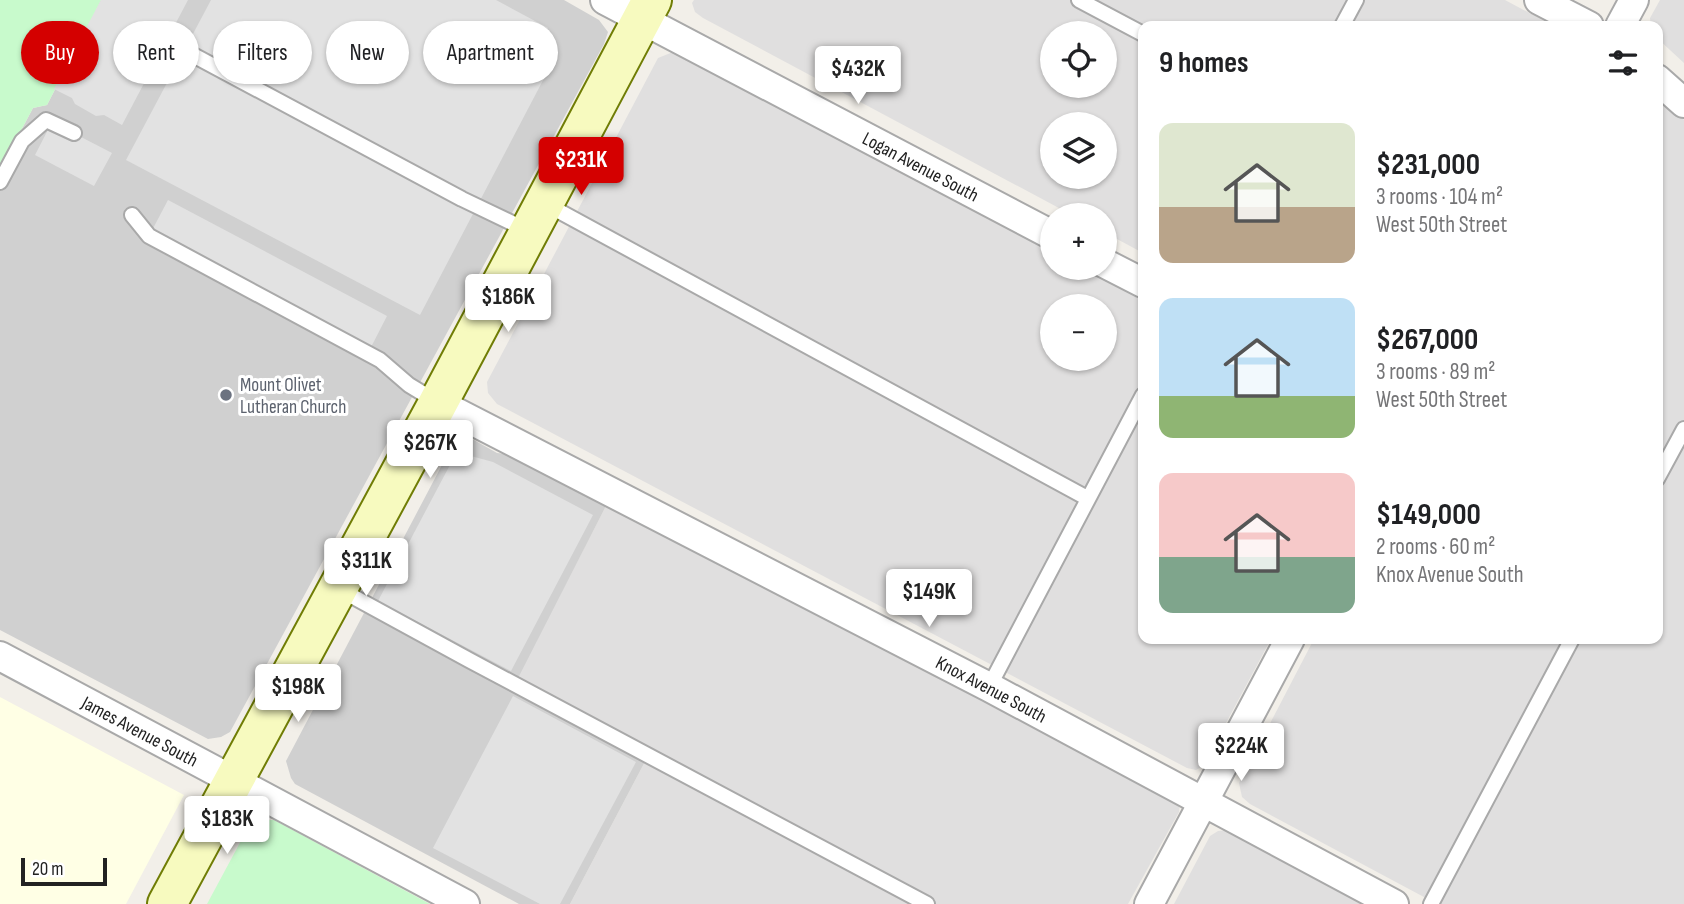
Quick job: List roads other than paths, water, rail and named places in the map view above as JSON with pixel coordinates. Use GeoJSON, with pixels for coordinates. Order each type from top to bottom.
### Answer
{"type":"FeatureCollection","features":[{"type":"Feature","properties":{"kind":"main road"},"geometry":{"type":"LineString","coordinates":[[167,904],[647,10]]}},
{"type":"Feature","properties":{"kind":"street","name":"Logan Avenue South"},"geometry":{"type":"LineString","coordinates":[[604,0],[647,10],[1040,228]]}},
{"type":"Feature","properties":{"kind":"street"},"geometry":{"type":"LineString","coordinates":[[1539,0],[1579,21]]}},
{"type":"Feature","properties":{"kind":"street"},"geometry":{"type":"LineString","coordinates":[[1623,21],[1634,0]]}},
{"type":"Feature","properties":{"kind":"street"},"geometry":{"type":"LineString","coordinates":[[1663,84],[1684,103]]}},
{"type":"Feature","properties":{"kind":"street"},"geometry":{"type":"LineString","coordinates":[[1117,270],[1138,280]]}},
{"type":"Feature","properties":{"kind":"street","name":"Knox Avenue South"},"geometry":{"type":"LineString","coordinates":[[438,403],[989,687],[1394,904]]}},
{"type":"Feature","properties":{"kind":"street"},"geometry":{"type":"LineString","coordinates":[[1149,904],[1287,644]]}},
{"type":"Feature","properties":{"kind":"street","name":"James Avenue South"},"geometry":{"type":"LineString","coordinates":[[0,656],[465,904]]}},
{"type":"Feature","properties":{"kind":"lane"},"geometry":{"type":"LineString","coordinates":[[1079,0],[1138,31]]}},
{"type":"Feature","properties":{"kind":"lane"},"geometry":{"type":"LineString","coordinates":[[1345,21],[1356,0]]}},
{"type":"Feature","properties":{"kind":"lane"},"geometry":{"type":"LineString","coordinates":[[199,58],[462,199],[536,217],[1087,498]]}},
{"type":"Feature","properties":{"kind":"lane"},"geometry":{"type":"LineString","coordinates":[[0,182],[22,141],[46,120],[74,133]]}},
{"type":"Feature","properties":{"kind":"lane"},"geometry":{"type":"LineString","coordinates":[[132,215],[149,236],[380,360],[409,385],[438,403]]}},
{"type":"Feature","properties":{"kind":"lane"},"geometry":{"type":"LineString","coordinates":[[989,687],[1138,404]]}},
{"type":"Feature","properties":{"kind":"lane"},"geometry":{"type":"LineString","coordinates":[[1663,468],[1684,429]]}},
{"type":"Feature","properties":{"kind":"lane"},"geometry":{"type":"LineString","coordinates":[[338,588],[927,904]]}},
{"type":"Feature","properties":{"kind":"lane"},"geometry":{"type":"LineString","coordinates":[[1431,904],[1569,644]]}},
{"type":"Feature","properties":{"kind":"place","name":"Mount Olivet Lutheran Church"},"geometry":{"type":"Point","coordinates":[226,395]}}]}
